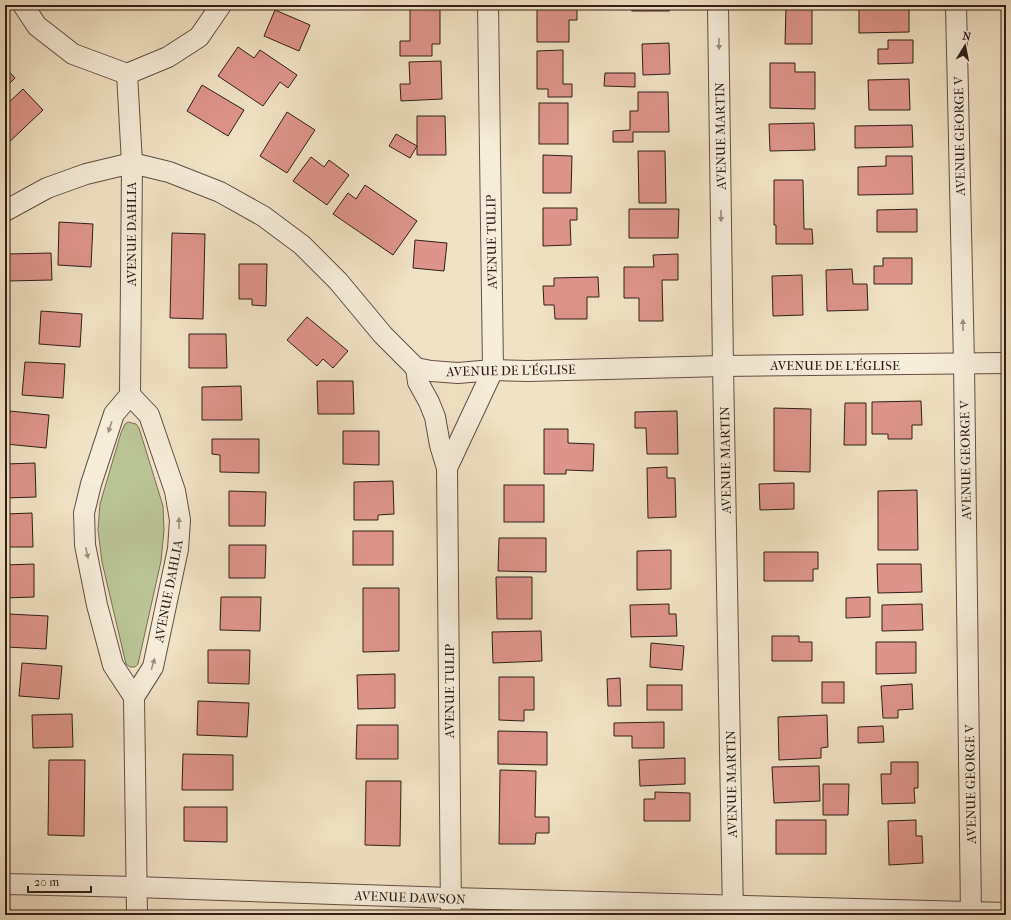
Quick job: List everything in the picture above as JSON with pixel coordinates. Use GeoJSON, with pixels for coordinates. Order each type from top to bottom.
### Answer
{"type":"FeatureCollection","features":[{"type":"Feature","properties":{"kind":"street"},"geometry":{"type":"LineString","coordinates":[[23,5],[37,26],[73,54],[126,74],[168,57],[199,37],[221,5]]}},
{"type":"Feature","properties":{"kind":"street","name":"AVENUE TULIP"},"geometry":{"type":"LineString","coordinates":[[447,468],[493,370],[488,5]]}},
{"type":"Feature","properties":{"kind":"street","name":"AVENUE MARTIN"},"geometry":{"type":"LineString","coordinates":[[718,5],[733,910]]}},
{"type":"Feature","properties":{"kind":"street","name":"AVENUE GEORGE V"},"geometry":{"type":"LineString","coordinates":[[956,5],[964,364],[971,913]]}},
{"type":"Feature","properties":{"kind":"street","name":"AVENUE DAHLIA"},"geometry":{"type":"LineString","coordinates":[[126,74],[132,163],[130,394],[149,415],[175,491],[180,520],[178,549],[153,667],[134,697]]}},
{"type":"Feature","properties":{"kind":"street"},"geometry":{"type":"LineString","coordinates":[[5,211],[47,188],[86,174],[132,163],[169,172],[220,192],[268,220],[302,245],[338,281],[383,335],[416,368]]}},
{"type":"Feature","properties":{"kind":"street","name":"AVENUE DE L'ÉGLISE"},"geometry":{"type":"LineString","coordinates":[[416,368],[458,373],[493,370],[528,371],[723,366],[1006,363]]}},
{"type":"Feature","properties":{"kind":"street","name":"AVENUE TULIP"},"geometry":{"type":"LineString","coordinates":[[416,368],[418,382],[435,417],[440,445],[447,468],[451,907]]}},
{"type":"Feature","properties":{"kind":"street"},"geometry":{"type":"LineString","coordinates":[[130,394],[114,414],[91,484],[84,513],[85,545],[97,605],[113,665],[134,697],[137,915]]}},
{"type":"Feature","properties":{"kind":"street","name":"AVENUE DAWSON"},"geometry":{"type":"LineString","coordinates":[[5,884],[136,888],[451,907],[1006,913]]}},
{"type":"Feature","properties":{"kind":"green space"},"geometry":{"type":"Polygon","coordinates":[[[128,422],[136,424],[139,428],[163,506],[164,530],[161,561],[138,664],[135,667],[130,667],[126,664],[102,562],[98,530],[100,504],[121,433],[125,424],[128,422]]]}},
{"type":"Feature","properties":{"kind":"building"},"geometry":{"type":"Polygon","coordinates":[[[410,5],[440,6],[440,44],[432,44],[432,56],[400,56],[400,41],[410,41],[410,5]]]}},
{"type":"Feature","properties":{"kind":"building"},"geometry":{"type":"Polygon","coordinates":[[[537,5],[577,5],[577,20],[569,20],[569,42],[537,42],[537,5]]]}},
{"type":"Feature","properties":{"kind":"building"},"geometry":{"type":"Polygon","coordinates":[[[632,5],[669,5],[669,11],[632,11],[632,5]]]}},
{"type":"Feature","properties":{"kind":"building"},"geometry":{"type":"Polygon","coordinates":[[[909,5],[909,32],[859,33],[859,6],[909,5]]]}},
{"type":"Feature","properties":{"kind":"building"},"geometry":{"type":"Polygon","coordinates":[[[786,7],[812,7],[812,44],[785,44],[786,7]]]}},
{"type":"Feature","properties":{"kind":"building"},"geometry":{"type":"Polygon","coordinates":[[[1004,7],[1006,7],[1006,36],[1005,36],[1004,7]]]}},
{"type":"Feature","properties":{"kind":"building"},"geometry":{"type":"Polygon","coordinates":[[[275,10],[310,25],[299,51],[264,36],[275,10]]]}},
{"type":"Feature","properties":{"kind":"building"},"geometry":{"type":"Polygon","coordinates":[[[888,40],[913,40],[913,63],[878,64],[878,49],[888,49],[888,40]]]}},
{"type":"Feature","properties":{"kind":"building"},"geometry":{"type":"Polygon","coordinates":[[[1004,42],[1006,42],[1006,67],[1003,67],[1004,42]]]}},
{"type":"Feature","properties":{"kind":"building"},"geometry":{"type":"Polygon","coordinates":[[[669,43],[670,74],[643,75],[642,44],[669,43]]]}},
{"type":"Feature","properties":{"kind":"building"},"geometry":{"type":"Polygon","coordinates":[[[238,47],[254,58],[260,50],[297,75],[288,88],[280,82],[263,106],[218,76],[238,47]]]}},
{"type":"Feature","properties":{"kind":"building"},"geometry":{"type":"Polygon","coordinates":[[[563,50],[563,84],[572,84],[572,97],[548,97],[548,89],[537,89],[537,51],[563,50]]]}},
{"type":"Feature","properties":{"kind":"building"},"geometry":{"type":"Polygon","coordinates":[[[441,61],[442,99],[401,101],[400,84],[410,84],[409,62],[441,61]]]}},
{"type":"Feature","properties":{"kind":"building"},"geometry":{"type":"Polygon","coordinates":[[[770,63],[795,63],[795,72],[815,72],[815,109],[770,108],[770,63]]]}},
{"type":"Feature","properties":{"kind":"building"},"geometry":{"type":"Polygon","coordinates":[[[5,67],[15,78],[5,88],[5,67]]]}},
{"type":"Feature","properties":{"kind":"building"},"geometry":{"type":"Polygon","coordinates":[[[605,73],[635,73],[635,87],[604,86],[605,73]]]}},
{"type":"Feature","properties":{"kind":"building"},"geometry":{"type":"Polygon","coordinates":[[[909,79],[910,110],[869,110],[868,80],[909,79]]]}},
{"type":"Feature","properties":{"kind":"building"},"geometry":{"type":"Polygon","coordinates":[[[1002,80],[1006,80],[1006,105],[1002,105],[1002,80]]]}},
{"type":"Feature","properties":{"kind":"building"},"geometry":{"type":"Polygon","coordinates":[[[202,85],[244,110],[228,136],[187,111],[202,85]]]}},
{"type":"Feature","properties":{"kind":"building"},"geometry":{"type":"Polygon","coordinates":[[[23,89],[43,110],[5,146],[5,106],[23,89]]]}},
{"type":"Feature","properties":{"kind":"building"},"geometry":{"type":"Polygon","coordinates":[[[638,92],[668,92],[669,132],[633,132],[633,142],[613,142],[613,131],[630,130],[630,111],[638,111],[638,92]]]}},
{"type":"Feature","properties":{"kind":"building"},"geometry":{"type":"Polygon","coordinates":[[[539,103],[568,103],[568,144],[539,144],[539,103]]]}},
{"type":"Feature","properties":{"kind":"building"},"geometry":{"type":"Polygon","coordinates":[[[287,112],[315,130],[287,173],[260,156],[287,112]]]}},
{"type":"Feature","properties":{"kind":"building"},"geometry":{"type":"Polygon","coordinates":[[[417,116],[445,116],[446,155],[417,155],[417,116]]]}},
{"type":"Feature","properties":{"kind":"building"},"geometry":{"type":"Polygon","coordinates":[[[1004,120],[1006,120],[1006,146],[1005,146],[1004,120]]]}},
{"type":"Feature","properties":{"kind":"building"},"geometry":{"type":"Polygon","coordinates":[[[814,123],[815,150],[770,151],[769,124],[814,123]]]}},
{"type":"Feature","properties":{"kind":"building"},"geometry":{"type":"Polygon","coordinates":[[[912,125],[913,147],[855,148],[855,126],[912,125]]]}},
{"type":"Feature","properties":{"kind":"building"},"geometry":{"type":"Polygon","coordinates":[[[396,134],[417,146],[410,158],[389,146],[396,134]]]}},
{"type":"Feature","properties":{"kind":"building"},"geometry":{"type":"Polygon","coordinates":[[[638,151],[665,151],[666,203],[639,203],[638,151]]]}},
{"type":"Feature","properties":{"kind":"building"},"geometry":{"type":"Polygon","coordinates":[[[543,155],[572,156],[571,193],[543,193],[543,155]]]}},
{"type":"Feature","properties":{"kind":"building"},"geometry":{"type":"Polygon","coordinates":[[[886,156],[912,156],[913,194],[858,195],[858,167],[886,166],[886,156]]]}},
{"type":"Feature","properties":{"kind":"building"},"geometry":{"type":"Polygon","coordinates":[[[311,157],[324,167],[329,160],[349,175],[327,205],[293,181],[311,157]]]}},
{"type":"Feature","properties":{"kind":"building"},"geometry":{"type":"Polygon","coordinates":[[[1004,158],[1006,158],[1006,194],[1004,194],[1004,158]]]}},
{"type":"Feature","properties":{"kind":"building"},"geometry":{"type":"Polygon","coordinates":[[[774,180],[803,180],[804,229],[812,229],[813,244],[776,244],[776,225],[774,225],[774,180]]]}},
{"type":"Feature","properties":{"kind":"building"},"geometry":{"type":"Polygon","coordinates":[[[365,185],[417,221],[393,255],[333,214],[348,193],[356,199],[365,185]]]}},
{"type":"Feature","properties":{"kind":"building"},"geometry":{"type":"Polygon","coordinates":[[[543,208],[577,208],[577,220],[570,220],[571,245],[543,246],[543,208]]]}},
{"type":"Feature","properties":{"kind":"building"},"geometry":{"type":"Polygon","coordinates":[[[629,209],[679,209],[678,238],[629,238],[629,209]]]}},
{"type":"Feature","properties":{"kind":"building"},"geometry":{"type":"Polygon","coordinates":[[[917,209],[917,232],[877,232],[877,210],[917,209]]]}},
{"type":"Feature","properties":{"kind":"building"},"geometry":{"type":"Polygon","coordinates":[[[59,222],[93,224],[91,267],[58,265],[59,222]]]}},
{"type":"Feature","properties":{"kind":"building"},"geometry":{"type":"Polygon","coordinates":[[[172,233],[205,234],[203,319],[170,318],[172,233]]]}},
{"type":"Feature","properties":{"kind":"building"},"geometry":{"type":"Polygon","coordinates":[[[415,240],[447,243],[444,271],[413,268],[415,240]]]}},
{"type":"Feature","properties":{"kind":"building"},"geometry":{"type":"Polygon","coordinates":[[[51,253],[52,280],[8,281],[8,254],[51,253]]]}},
{"type":"Feature","properties":{"kind":"building"},"geometry":{"type":"Polygon","coordinates":[[[678,254],[678,280],[662,280],[663,321],[639,321],[639,298],[624,298],[624,267],[654,267],[653,255],[678,254]]]}},
{"type":"Feature","properties":{"kind":"building"},"geometry":{"type":"Polygon","coordinates":[[[883,258],[912,258],[912,284],[874,284],[874,266],[883,266],[883,258]]]}},
{"type":"Feature","properties":{"kind":"building"},"geometry":{"type":"Polygon","coordinates":[[[239,264],[267,264],[266,306],[252,305],[252,299],[239,299],[239,264]]]}},
{"type":"Feature","properties":{"kind":"building"},"geometry":{"type":"Polygon","coordinates":[[[852,269],[853,284],[867,284],[868,310],[827,311],[826,270],[852,269]]]}},
{"type":"Feature","properties":{"kind":"building"},"geometry":{"type":"Polygon","coordinates":[[[802,275],[803,315],[773,316],[772,276],[802,275]]]}},
{"type":"Feature","properties":{"kind":"building"},"geometry":{"type":"Polygon","coordinates":[[[598,277],[599,297],[587,297],[587,319],[555,319],[554,305],[544,305],[543,286],[554,286],[554,278],[598,277]]]}},
{"type":"Feature","properties":{"kind":"building"},"geometry":{"type":"Polygon","coordinates":[[[41,311],[82,314],[80,347],[39,344],[41,311]]]}},
{"type":"Feature","properties":{"kind":"building"},"geometry":{"type":"Polygon","coordinates":[[[307,317],[348,351],[333,368],[323,359],[317,366],[287,340],[307,317]]]}},
{"type":"Feature","properties":{"kind":"building"},"geometry":{"type":"Polygon","coordinates":[[[189,334],[226,334],[227,368],[189,368],[189,334]]]}},
{"type":"Feature","properties":{"kind":"building"},"geometry":{"type":"Polygon","coordinates":[[[25,362],[65,364],[63,398],[22,395],[25,362]]]}},
{"type":"Feature","properties":{"kind":"building"},"geometry":{"type":"Polygon","coordinates":[[[317,381],[353,381],[354,414],[318,414],[317,381]]]}},
{"type":"Feature","properties":{"kind":"building"},"geometry":{"type":"Polygon","coordinates":[[[241,386],[242,420],[202,420],[202,387],[241,386]]]}},
{"type":"Feature","properties":{"kind":"building"},"geometry":{"type":"Polygon","coordinates":[[[921,401],[922,425],[912,425],[912,439],[888,439],[888,434],[872,434],[872,402],[921,401]]]}},
{"type":"Feature","properties":{"kind":"building"},"geometry":{"type":"Polygon","coordinates":[[[845,403],[866,403],[866,445],[844,445],[845,403]]]}},
{"type":"Feature","properties":{"kind":"building"},"geometry":{"type":"Polygon","coordinates":[[[774,408],[811,409],[810,472],[774,471],[774,408]]]}},
{"type":"Feature","properties":{"kind":"building"},"geometry":{"type":"Polygon","coordinates":[[[10,411],[49,415],[46,448],[6,444],[10,411]]]}},
{"type":"Feature","properties":{"kind":"building"},"geometry":{"type":"Polygon","coordinates":[[[677,411],[678,454],[647,454],[646,428],[635,428],[635,412],[677,411]]]}},
{"type":"Feature","properties":{"kind":"building"},"geometry":{"type":"Polygon","coordinates":[[[544,429],[568,429],[568,443],[594,444],[593,471],[566,470],[566,474],[544,474],[544,429]]]}},
{"type":"Feature","properties":{"kind":"building"},"geometry":{"type":"Polygon","coordinates":[[[343,431],[379,431],[379,465],[343,464],[343,431]]]}},
{"type":"Feature","properties":{"kind":"building"},"geometry":{"type":"Polygon","coordinates":[[[212,439],[259,439],[259,473],[220,472],[220,455],[212,454],[212,439]]]}},
{"type":"Feature","properties":{"kind":"building"},"geometry":{"type":"Polygon","coordinates":[[[35,463],[36,497],[5,498],[5,464],[35,463]]]}},
{"type":"Feature","properties":{"kind":"building"},"geometry":{"type":"Polygon","coordinates":[[[667,467],[667,478],[675,478],[676,517],[648,518],[647,468],[667,467]]]}},
{"type":"Feature","properties":{"kind":"building"},"geometry":{"type":"Polygon","coordinates":[[[393,481],[394,514],[378,515],[378,520],[354,520],[354,482],[393,481]]]}},
{"type":"Feature","properties":{"kind":"building"},"geometry":{"type":"Polygon","coordinates":[[[794,483],[794,509],[760,510],[759,484],[794,483]]]}},
{"type":"Feature","properties":{"kind":"building"},"geometry":{"type":"Polygon","coordinates":[[[504,485],[544,485],[544,522],[504,522],[504,485]]]}},
{"type":"Feature","properties":{"kind":"building"},"geometry":{"type":"Polygon","coordinates":[[[917,490],[918,550],[878,550],[878,491],[917,490]]]}},
{"type":"Feature","properties":{"kind":"building"},"geometry":{"type":"Polygon","coordinates":[[[229,491],[266,492],[265,526],[229,526],[229,491]]]}},
{"type":"Feature","properties":{"kind":"building"},"geometry":{"type":"Polygon","coordinates":[[[32,513],[33,547],[5,547],[5,514],[32,513]]]}},
{"type":"Feature","properties":{"kind":"building"},"geometry":{"type":"Polygon","coordinates":[[[353,531],[393,531],[393,565],[353,565],[353,531]]]}},
{"type":"Feature","properties":{"kind":"building"},"geometry":{"type":"Polygon","coordinates":[[[499,538],[546,538],[546,572],[498,571],[499,538]]]}},
{"type":"Feature","properties":{"kind":"building"},"geometry":{"type":"Polygon","coordinates":[[[229,545],[266,545],[265,578],[229,578],[229,545]]]}},
{"type":"Feature","properties":{"kind":"building"},"geometry":{"type":"Polygon","coordinates":[[[671,550],[671,589],[637,590],[637,551],[671,550]]]}},
{"type":"Feature","properties":{"kind":"building"},"geometry":{"type":"Polygon","coordinates":[[[764,552],[818,552],[818,569],[813,569],[813,581],[764,581],[764,552]]]}},
{"type":"Feature","properties":{"kind":"building"},"geometry":{"type":"Polygon","coordinates":[[[34,564],[34,597],[5,598],[5,565],[34,564]]]}},
{"type":"Feature","properties":{"kind":"building"},"geometry":{"type":"Polygon","coordinates":[[[877,564],[921,564],[922,592],[878,593],[877,564]]]}},
{"type":"Feature","properties":{"kind":"building"},"geometry":{"type":"Polygon","coordinates":[[[496,577],[532,577],[532,619],[497,619],[496,577]]]}},
{"type":"Feature","properties":{"kind":"building"},"geometry":{"type":"Polygon","coordinates":[[[363,588],[399,588],[399,651],[363,652],[363,588]]]}},
{"type":"Feature","properties":{"kind":"building"},"geometry":{"type":"Polygon","coordinates":[[[221,597],[261,597],[260,631],[220,630],[221,597]]]}},
{"type":"Feature","properties":{"kind":"building"},"geometry":{"type":"Polygon","coordinates":[[[870,597],[870,617],[846,618],[846,598],[870,597]]]}},
{"type":"Feature","properties":{"kind":"building"},"geometry":{"type":"Polygon","coordinates":[[[669,604],[669,614],[676,614],[677,636],[631,637],[630,605],[669,604]]]}},
{"type":"Feature","properties":{"kind":"building"},"geometry":{"type":"Polygon","coordinates":[[[922,604],[923,630],[882,631],[882,605],[922,604]]]}},
{"type":"Feature","properties":{"kind":"building"},"geometry":{"type":"Polygon","coordinates":[[[8,614],[48,616],[46,649],[6,647],[8,614]]]}},
{"type":"Feature","properties":{"kind":"building"},"geometry":{"type":"Polygon","coordinates":[[[541,631],[542,661],[493,663],[492,632],[541,631]]]}},
{"type":"Feature","properties":{"kind":"building"},"geometry":{"type":"Polygon","coordinates":[[[772,636],[799,636],[799,642],[812,642],[812,661],[772,661],[772,636]]]}},
{"type":"Feature","properties":{"kind":"building"},"geometry":{"type":"Polygon","coordinates":[[[876,642],[916,642],[916,673],[876,674],[876,642]]]}},
{"type":"Feature","properties":{"kind":"building"},"geometry":{"type":"Polygon","coordinates":[[[651,643],[684,646],[682,670],[650,667],[651,643]]]}},
{"type":"Feature","properties":{"kind":"building"},"geometry":{"type":"Polygon","coordinates":[[[208,650],[250,650],[249,684],[208,683],[208,650]]]}},
{"type":"Feature","properties":{"kind":"building"},"geometry":{"type":"Polygon","coordinates":[[[22,663],[62,666],[59,699],[19,696],[22,663]]]}},
{"type":"Feature","properties":{"kind":"building"},"geometry":{"type":"Polygon","coordinates":[[[395,674],[395,708],[358,709],[357,675],[395,674]]]}},
{"type":"Feature","properties":{"kind":"building"},"geometry":{"type":"Polygon","coordinates":[[[499,677],[534,677],[534,710],[524,710],[524,721],[499,720],[499,677]]]}},
{"type":"Feature","properties":{"kind":"building"},"geometry":{"type":"Polygon","coordinates":[[[620,678],[621,706],[608,706],[607,679],[620,678]]]}},
{"type":"Feature","properties":{"kind":"building"},"geometry":{"type":"Polygon","coordinates":[[[822,682],[844,682],[844,703],[822,703],[822,682]]]}},
{"type":"Feature","properties":{"kind":"building"},"geometry":{"type":"Polygon","coordinates":[[[912,684],[913,709],[898,710],[898,718],[883,718],[881,686],[912,684]]]}},
{"type":"Feature","properties":{"kind":"building"},"geometry":{"type":"Polygon","coordinates":[[[647,685],[682,685],[682,710],[647,710],[647,685]]]}},
{"type":"Feature","properties":{"kind":"building"},"geometry":{"type":"Polygon","coordinates":[[[198,701],[249,703],[247,737],[197,735],[198,701]]]}},
{"type":"Feature","properties":{"kind":"building"},"geometry":{"type":"Polygon","coordinates":[[[72,714],[73,747],[33,748],[32,715],[72,714]]]}},
{"type":"Feature","properties":{"kind":"building"},"geometry":{"type":"Polygon","coordinates":[[[827,715],[828,747],[821,748],[821,758],[779,760],[778,717],[827,715]]]}},
{"type":"Feature","properties":{"kind":"building"},"geometry":{"type":"Polygon","coordinates":[[[664,722],[664,748],[632,748],[632,736],[614,736],[614,723],[664,722]]]}},
{"type":"Feature","properties":{"kind":"building"},"geometry":{"type":"Polygon","coordinates":[[[357,725],[398,725],[398,759],[356,759],[357,725]]]}},
{"type":"Feature","properties":{"kind":"building"},"geometry":{"type":"Polygon","coordinates":[[[883,726],[884,742],[858,743],[858,727],[883,726]]]}},
{"type":"Feature","properties":{"kind":"building"},"geometry":{"type":"Polygon","coordinates":[[[498,731],[547,732],[547,765],[498,764],[498,731]]]}},
{"type":"Feature","properties":{"kind":"building"},"geometry":{"type":"Polygon","coordinates":[[[183,754],[233,755],[233,790],[182,790],[183,754]]]}},
{"type":"Feature","properties":{"kind":"building"},"geometry":{"type":"Polygon","coordinates":[[[685,758],[685,784],[640,786],[639,760],[685,758]]]}},
{"type":"Feature","properties":{"kind":"building"},"geometry":{"type":"Polygon","coordinates":[[[49,760],[85,760],[84,836],[48,835],[49,760]]]}},
{"type":"Feature","properties":{"kind":"building"},"geometry":{"type":"Polygon","coordinates":[[[891,762],[918,762],[918,788],[914,788],[915,803],[882,804],[881,774],[891,774],[891,762]]]}},
{"type":"Feature","properties":{"kind":"building"},"geometry":{"type":"Polygon","coordinates":[[[819,766],[820,801],[774,803],[772,767],[819,766]]]}},
{"type":"Feature","properties":{"kind":"building"},"geometry":{"type":"Polygon","coordinates":[[[500,770],[536,771],[535,817],[549,817],[549,833],[536,833],[535,844],[499,844],[500,770]]]}},
{"type":"Feature","properties":{"kind":"building"},"geometry":{"type":"Polygon","coordinates":[[[366,781],[401,781],[400,846],[365,845],[366,781]]]}},
{"type":"Feature","properties":{"kind":"building"},"geometry":{"type":"Polygon","coordinates":[[[823,784],[849,784],[848,815],[823,815],[823,784]]]}},
{"type":"Feature","properties":{"kind":"building"},"geometry":{"type":"Polygon","coordinates":[[[655,792],[690,793],[690,821],[644,821],[644,799],[655,799],[655,792]]]}},
{"type":"Feature","properties":{"kind":"building"},"geometry":{"type":"Polygon","coordinates":[[[184,807],[227,807],[227,842],[184,841],[184,807]]]}},
{"type":"Feature","properties":{"kind":"building"},"geometry":{"type":"Polygon","coordinates":[[[776,820],[826,820],[826,854],[776,854],[776,820]]]}},
{"type":"Feature","properties":{"kind":"building"},"geometry":{"type":"Polygon","coordinates":[[[916,820],[916,836],[922,836],[923,863],[889,865],[888,821],[916,820]]]}}]}
